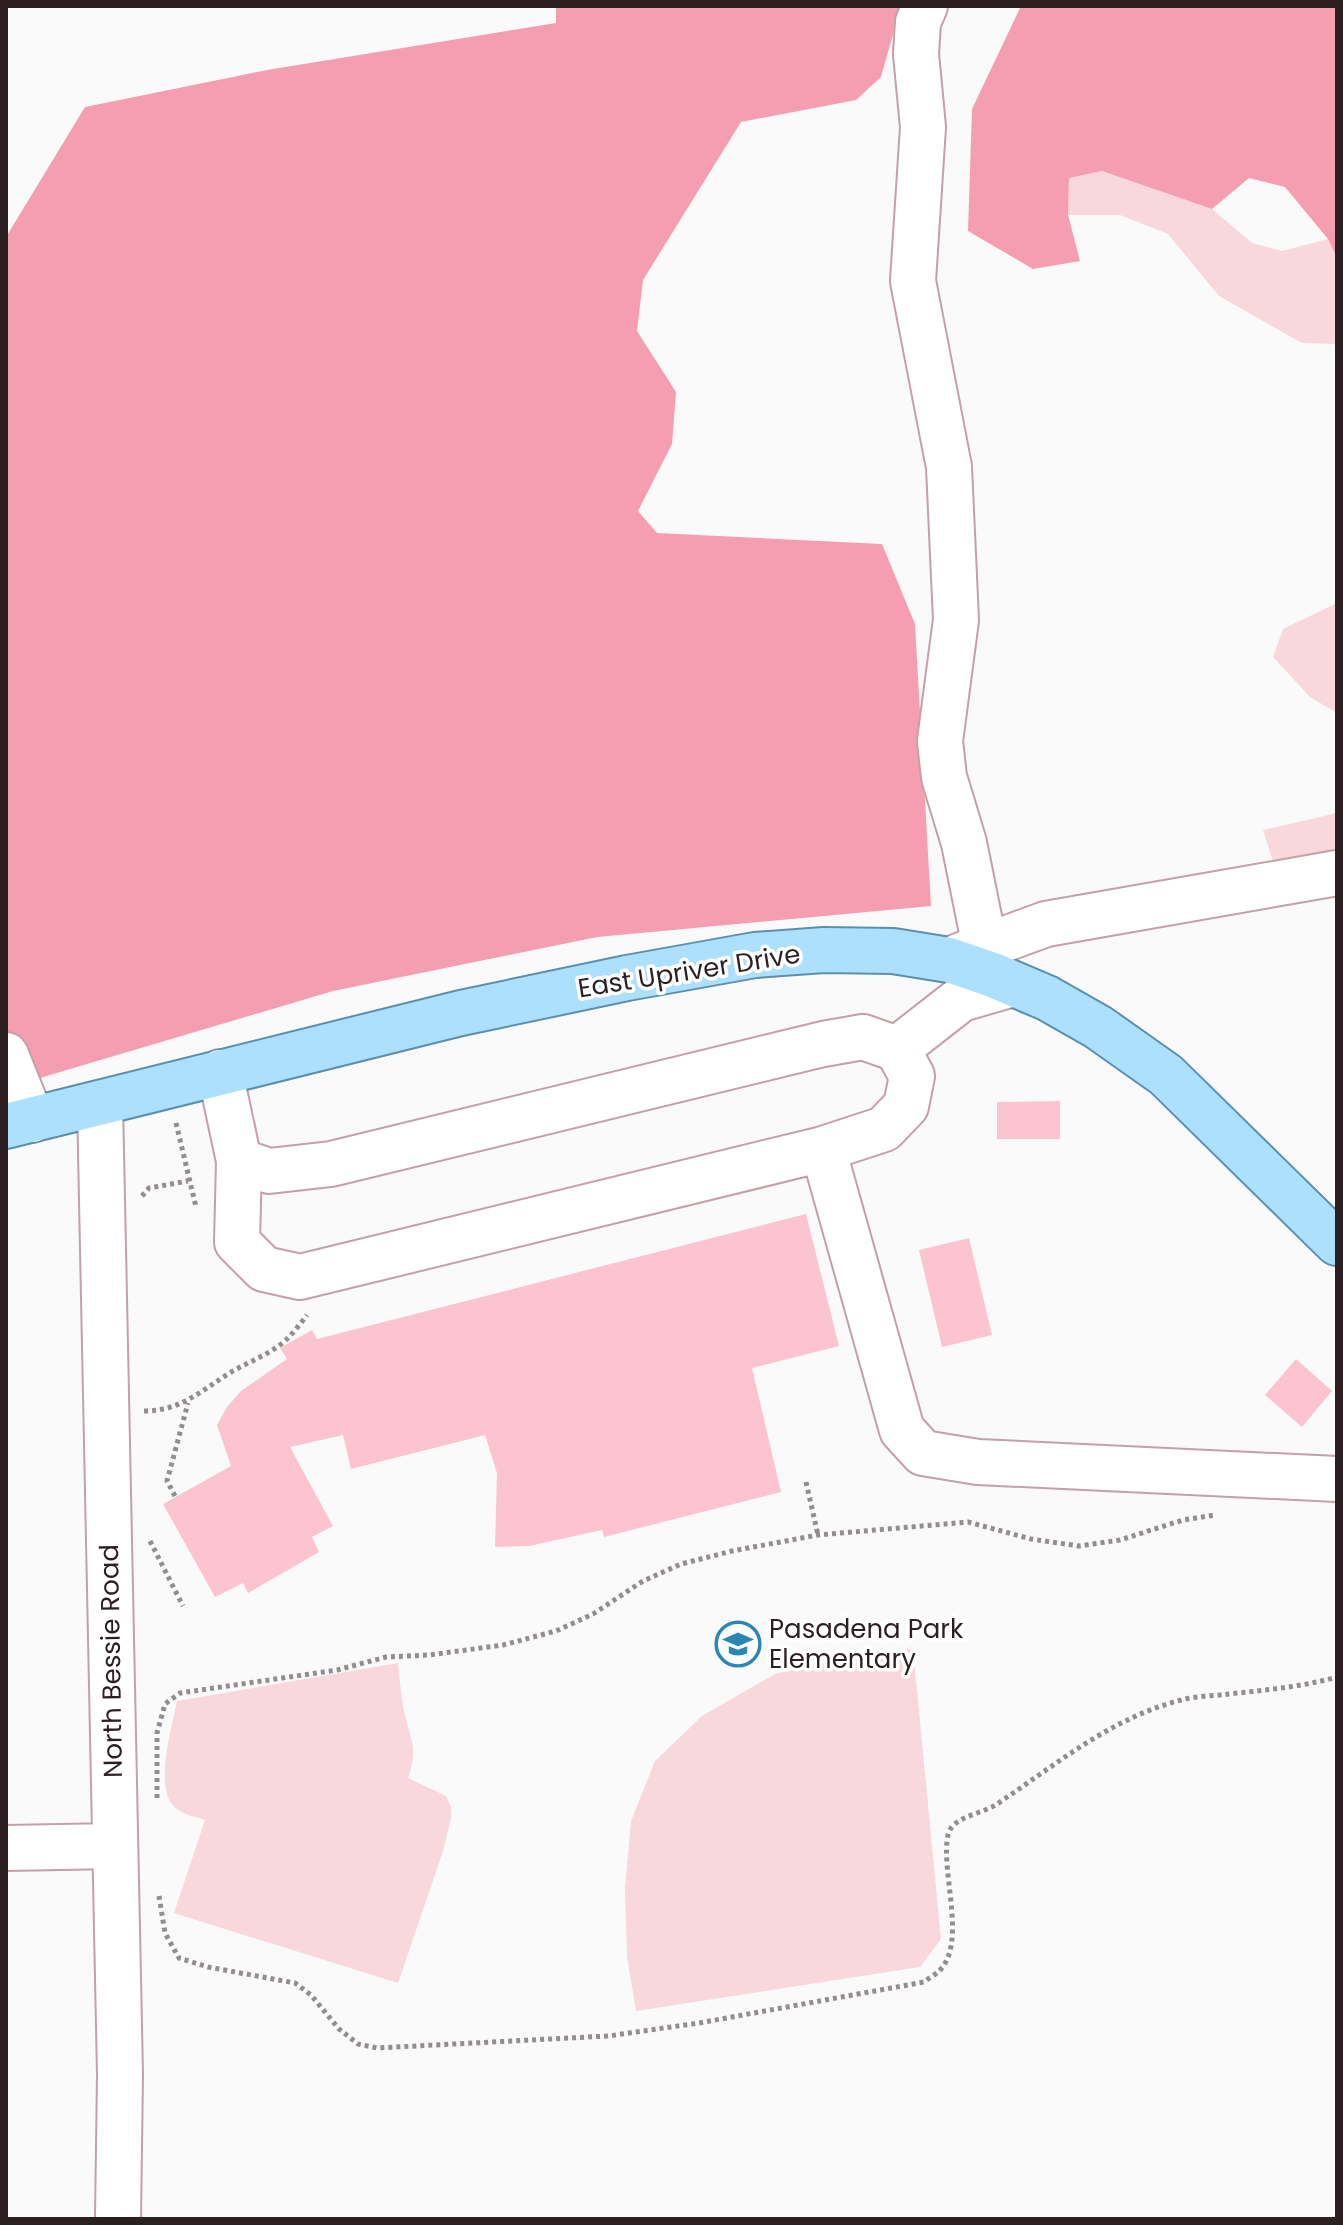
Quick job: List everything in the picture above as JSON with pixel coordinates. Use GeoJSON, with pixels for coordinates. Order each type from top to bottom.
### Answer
{"type":"FeatureCollection","features":[{"type":"Feature","properties":{"kind":"main road","name":"East Upriver Drive"},"geometry":{"type":"LineString","coordinates":[[19,1123],[461,1013],[755,955],[824,950],[967,953],[1013,984],[1047,998],[1098,1027],[1166,1075],[1337,1243]]}},
{"type":"Feature","properties":{"kind":"street"},"geometry":{"type":"LineString","coordinates":[[925,6],[918,22],[916,54],[923,127],[913,281],[949,467],[956,620],[940,741],[944,777],[964,843],[967,953],[1046,924],[1337,873]]}},
{"type":"Feature","properties":{"kind":"street"},"geometry":{"type":"LineString","coordinates":[[897,1049],[961,999],[1013,984]]}},
{"type":"Feature","properties":{"kind":"street"},"geometry":{"type":"LineString","coordinates":[[220,1072],[239,1161],[237,1242],[264,1269],[300,1277],[823,1149],[884,1129],[906,1106],[912,1076],[897,1049],[863,1037],[823,1044],[331,1164],[269,1171],[239,1161]]}},
{"type":"Feature","properties":{"kind":"street"},"geometry":{"type":"LineString","coordinates":[[6,1055],[19,1123]]}},
{"type":"Feature","properties":{"kind":"street","name":"North Bessie Road"},"geometry":{"type":"LineString","coordinates":[[100,1103],[120,2075],[118,2219]]}},
{"type":"Feature","properties":{"kind":"street"},"geometry":{"type":"LineString","coordinates":[[823,1149],[902,1430],[923,1453],[978,1462],[1337,1479]]}},
{"type":"Feature","properties":{"kind":"street"},"geometry":{"type":"LineString","coordinates":[[6,1848],[115,1846]]}},
{"type":"Feature","properties":{"kind":"path"},"geometry":{"type":"LineString","coordinates":[[143,1411],[158,1411],[188,1402],[230,1372],[286,1339],[308,1315]]}},
{"type":"Feature","properties":{"kind":"path"},"geometry":{"type":"LineString","coordinates":[[175,1496],[167,1481],[188,1402]]}},
{"type":"Feature","properties":{"kind":"path"},"geometry":{"type":"LineString","coordinates":[[806,1482],[818,1535]]}},
{"type":"Feature","properties":{"kind":"path"},"geometry":{"type":"LineString","coordinates":[[157,1803],[157,1733],[165,1704],[180,1693],[337,1670],[386,1657],[503,1645],[568,1626],[593,1614],[643,1581],[681,1564],[818,1535],[968,1522],[1031,1539],[1079,1546],[1120,1540],[1183,1520],[1224,1514]]}},
{"type":"Feature","properties":{"kind":"path"},"geometry":{"type":"LineString","coordinates":[[159,1885],[165,1933],[179,1958],[208,1967],[295,1983],[311,1995],[339,2029],[358,2044],[377,2048],[527,2042],[608,2036],[699,2023],[924,1982],[941,1970],[948,1953],[953,1925],[946,1852],[948,1831],[957,1821],[987,1811],[1100,1733],[1140,1713],[1185,1699],[1305,1685],[1337,1677]]}},
{"type":"Feature","properties":{"kind":"shaded area"},"geometry":{"type":"Polygon","coordinates":[[[556,6],[901,6],[881,77],[856,100],[741,122],[643,280],[637,331],[676,392],[672,444],[638,511],[657,533],[882,544],[915,624],[931,906],[597,937],[333,991],[6,1088],[6,237],[85,107],[267,70],[556,23],[556,6]]]}},
{"type":"Feature","properties":{"kind":"shaded area"},"geometry":{"type":"Polygon","coordinates":[[[1021,6],[1337,6],[1337,258],[1328,239],[1285,187],[1249,178],[1212,209],[1102,171],[1069,178],[1068,215],[1080,261],[1033,269],[968,231],[972,109],[1021,6]]]}},
{"type":"Feature","properties":{"kind":"shaded area"},"geometry":{"type":"Polygon","coordinates":[[[1102,171],[1212,209],[1252,243],[1282,251],[1328,239],[1337,258],[1337,344],[1302,343],[1219,296],[1168,234],[1120,215],[1068,215],[1069,178],[1102,171]]]}},
{"type":"Feature","properties":{"kind":"shaded area"},"geometry":{"type":"Polygon","coordinates":[[[1337,603],[1337,713],[1310,697],[1273,657],[1283,629],[1337,603]]]}},
{"type":"Feature","properties":{"kind":"shaded area"},"geometry":{"type":"Polygon","coordinates":[[[1337,813],[1337,849],[1274,864],[1263,830],[1337,813]]]}},
{"type":"Feature","properties":{"kind":"shaded area"},"geometry":{"type":"Polygon","coordinates":[[[913,1649],[941,1939],[920,1967],[636,2011],[627,1957],[625,1888],[631,1821],[655,1761],[702,1716],[775,1674],[849,1657],[913,1649]]]}},
{"type":"Feature","properties":{"kind":"shaded area"},"geometry":{"type":"Polygon","coordinates":[[[398,1663],[413,1746],[408,1778],[446,1796],[451,1807],[451,1819],[398,1983],[174,1913],[205,1820],[178,1810],[167,1793],[166,1754],[177,1701],[398,1663]]]}},
{"type":"Feature","properties":{"kind":"building"},"geometry":{"type":"Polygon","coordinates":[[[1060,1101],[1060,1139],[997,1139],[997,1102],[1060,1101]]]}},
{"type":"Feature","properties":{"kind":"building"},"geometry":{"type":"Polygon","coordinates":[[[806,1214],[839,1346],[752,1368],[781,1492],[604,1537],[602,1530],[529,1546],[495,1547],[497,1473],[485,1435],[351,1469],[343,1435],[290,1447],[333,1526],[312,1537],[319,1552],[248,1593],[243,1583],[215,1597],[163,1504],[231,1466],[217,1425],[227,1407],[241,1391],[287,1359],[280,1348],[312,1330],[317,1339],[806,1214]]]}},
{"type":"Feature","properties":{"kind":"building"},"geometry":{"type":"Polygon","coordinates":[[[969,1238],[992,1335],[942,1347],[919,1250],[969,1238]]]}},
{"type":"Feature","properties":{"kind":"building"},"geometry":{"type":"Polygon","coordinates":[[[1296,1359],[1332,1391],[1302,1427],[1265,1395],[1296,1359]]]}},
{"type":"Feature","properties":{"kind":"place","name":"Pasadena Park Elementary"},"geometry":{"type":"Point","coordinates":[738,1644]}}]}
